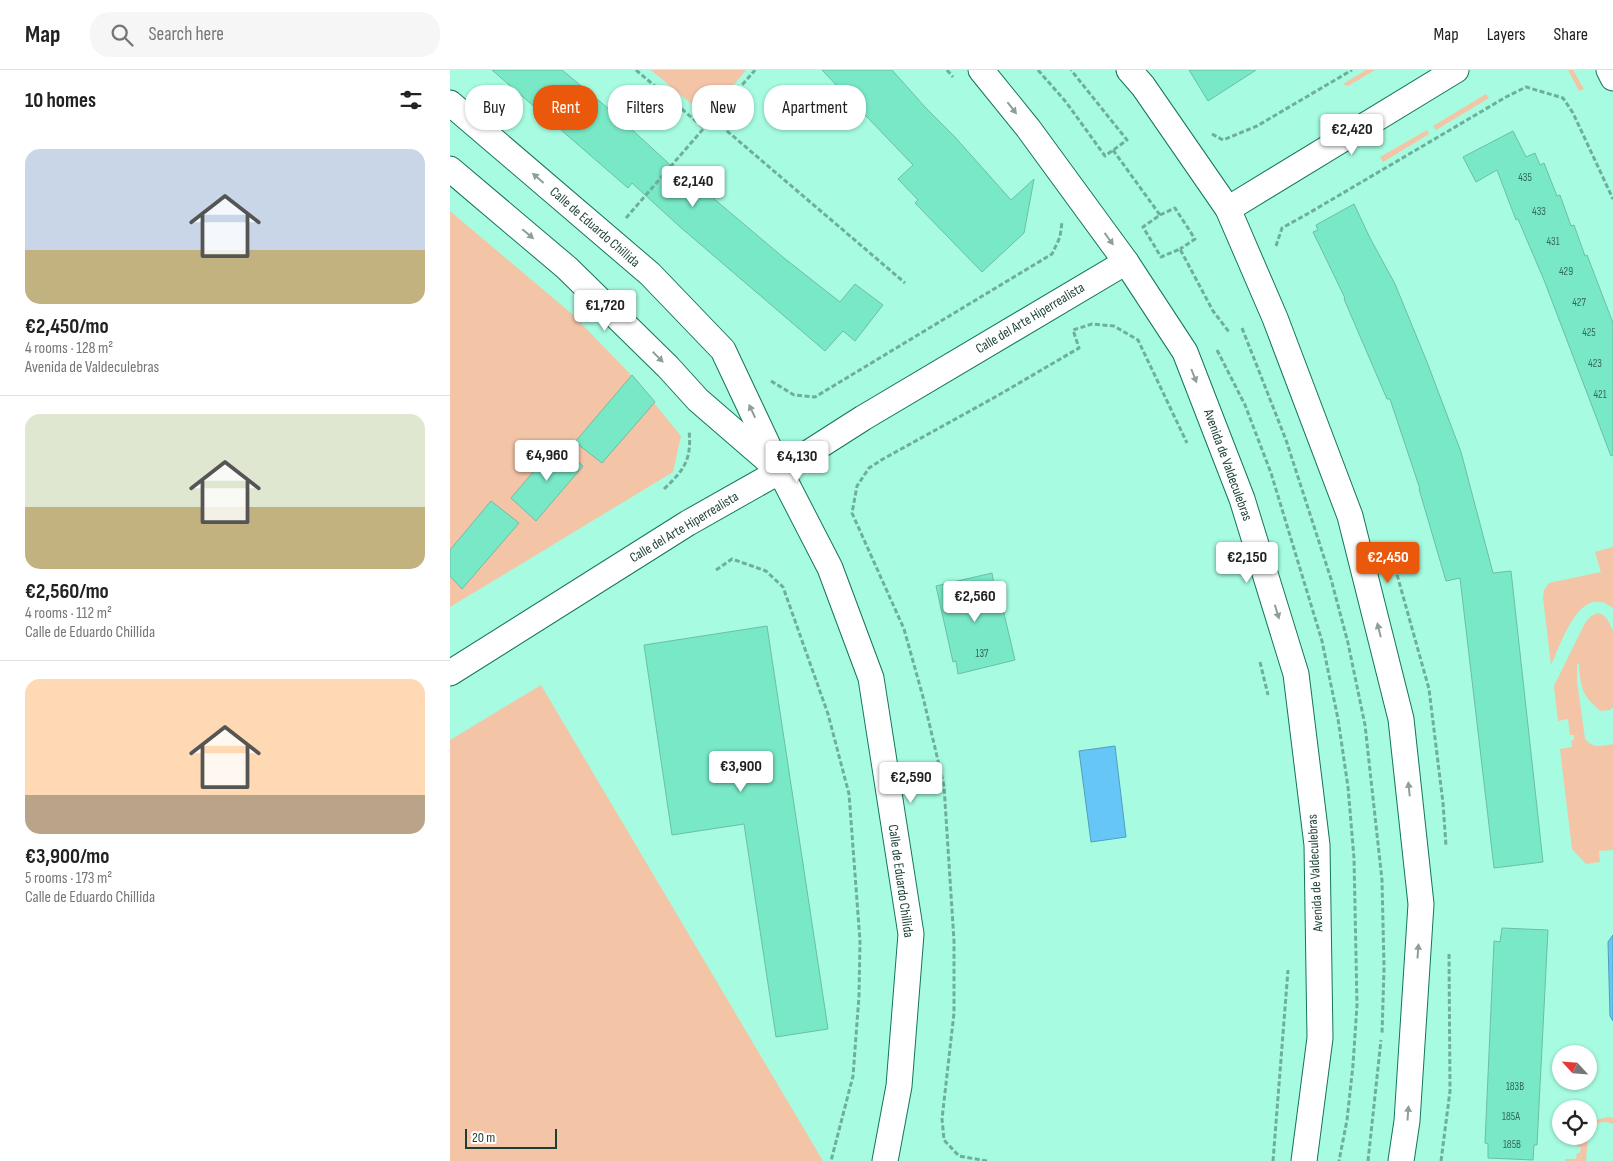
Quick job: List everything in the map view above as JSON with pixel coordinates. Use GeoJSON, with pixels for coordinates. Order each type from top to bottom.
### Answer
{"type":"FeatureCollection","features":[{"type":"Feature","properties":{"kind":"street","name":"Avenida de Valdeculebras"},"geometry":{"type":"LineString","coordinates":[[982,70],[1028,128],[1126,262],[1185,352],[1242,499],[1296,674],[1317,845],[1320,1038],[1304,1161]]}},
{"type":"Feature","properties":{"kind":"street"},"geometry":{"type":"LineString","coordinates":[[1129,70],[1228,209],[1275,318],[1350,516],[1402,719],[1421,904],[1407,1121],[1401,1161]]}},
{"type":"Feature","properties":{"kind":"street"},"geometry":{"type":"LineString","coordinates":[[1228,209],[1456,70]]}},
{"type":"Feature","properties":{"kind":"street"},"geometry":{"type":"LineString","coordinates":[[1608,70],[1613,78]]}},
{"type":"Feature","properties":{"kind":"street","name":"Calle de Eduardo Chillida"},"geometry":{"type":"LineString","coordinates":[[450,103],[650,274],[723,350],[780,471],[830,568],[871,678],[911,934],[899,1086],[885,1161]]}},
{"type":"Feature","properties":{"kind":"street","name":"Calle de Eduardo Chillida"},"geometry":{"type":"LineString","coordinates":[[450,169],[567,268],[668,367],[698,400],[780,471]]}},
{"type":"Feature","properties":{"kind":"street","name":"Calle del Arte Hiperrealista"},"geometry":{"type":"LineString","coordinates":[[450,673],[688,523],[780,471],[863,418],[1126,262]]}},
{"type":"Feature","properties":{"kind":"path"},"geometry":{"type":"LineString","coordinates":[[636,70],[692,118]]}},
{"type":"Feature","properties":{"kind":"path"},"geometry":{"type":"LineString","coordinates":[[742,85],[755,70]]}},
{"type":"Feature","properties":{"kind":"path"},"geometry":{"type":"LineString","coordinates":[[1038,70],[1066,102],[1105,156],[1127,140],[1071,70]]}},
{"type":"Feature","properties":{"kind":"path"},"geometry":{"type":"LineString","coordinates":[[1209,132],[1223,140],[1257,126],[1352,70]]}},
{"type":"Feature","properties":{"kind":"path"},"geometry":{"type":"LineString","coordinates":[[1275,249],[1282,228],[1526,87],[1563,98],[1573,113],[1613,199]]}},
{"type":"Feature","properties":{"kind":"path"},"geometry":{"type":"LineString","coordinates":[[624,220],[702,130]]}},
{"type":"Feature","properties":{"kind":"path"},"geometry":{"type":"LineString","coordinates":[[726,130],[905,283]]}},
{"type":"Feature","properties":{"kind":"path"},"geometry":{"type":"LineString","coordinates":[[1114,150],[1160,216]]}},
{"type":"Feature","properties":{"kind":"path"},"geometry":{"type":"LineString","coordinates":[[1175,208],[1195,238],[1180,249],[1162,257],[1144,227],[1160,216],[1175,208]]}},
{"type":"Feature","properties":{"kind":"path"},"geometry":{"type":"LineString","coordinates":[[767,378],[772,383],[794,395],[815,397],[1052,254],[1060,237],[1063,215]]}},
{"type":"Feature","properties":{"kind":"path"},"geometry":{"type":"LineString","coordinates":[[1180,249],[1213,311],[1229,332]]}},
{"type":"Feature","properties":{"kind":"path"},"geometry":{"type":"LineString","coordinates":[[987,1161],[959,1156],[944,1140],[942,1119],[954,1013],[954,941],[944,786],[923,697],[904,629],[852,513],[857,486],[870,468],[883,459],[997,396],[1078,348],[1074,330],[1092,324],[1114,326],[1138,340],[1188,444]]}},
{"type":"Feature","properties":{"kind":"path"},"geometry":{"type":"LineString","coordinates":[[1242,328],[1286,440],[1331,579],[1348,643],[1366,725],[1382,880],[1384,968],[1382,1038],[1368,1161]]}},
{"type":"Feature","properties":{"kind":"path"},"geometry":{"type":"LineString","coordinates":[[664,489],[681,473],[687,461],[690,442],[688,425]]}},
{"type":"Feature","properties":{"kind":"path"},"geometry":{"type":"LineString","coordinates":[[716,570],[732,559],[766,570],[783,587],[828,714],[849,794],[860,941],[859,996],[853,1076],[831,1161]]}},
{"type":"Feature","properties":{"kind":"path"},"geometry":{"type":"LineString","coordinates":[[1258,653],[1269,699]]}},
{"type":"Feature","properties":{"kind":"path"},"geometry":{"type":"LineString","coordinates":[[1273,1161],[1289,964]]}},
{"type":"Feature","properties":{"kind":"shaded area"},"geometry":{"type":"Polygon","coordinates":[[[651,70],[746,70],[734,85],[692,85],[692,104],[682,96],[682,85],[669,85],[651,70]]]}},
{"type":"Feature","properties":{"kind":"shaded area"},"geometry":{"type":"Polygon","coordinates":[[[1366,70],[1375,70],[1348,86],[1343,84],[1366,70]]]}},
{"type":"Feature","properties":{"kind":"shaded area"},"geometry":{"type":"Polygon","coordinates":[[[1568,70],[1573,70],[1584,89],[1579,91],[1568,70]]]}},
{"type":"Feature","properties":{"kind":"shaded area"},"geometry":{"type":"Polygon","coordinates":[[[1486,94],[1489,98],[1436,130],[1433,126],[1486,94]]]}},
{"type":"Feature","properties":{"kind":"shaded area"},"geometry":{"type":"Polygon","coordinates":[[[1427,130],[1429,134],[1383,162],[1380,157],[1427,130]]]}},
{"type":"Feature","properties":{"kind":"shaded area"},"geometry":{"type":"Polygon","coordinates":[[[450,211],[572,314],[632,376],[681,436],[673,472],[450,607],[450,211]]]}},
{"type":"Feature","properties":{"kind":"shaded area"},"geometry":{"type":"Polygon","coordinates":[[[1613,547],[1613,608],[1601,602],[1591,603],[1582,609],[1573,618],[1551,665],[1543,598],[1544,590],[1549,583],[1601,572],[1595,552],[1613,547]]]}},
{"type":"Feature","properties":{"kind":"shaded area"},"geometry":{"type":"Polygon","coordinates":[[[1598,613],[1606,617],[1613,631],[1613,707],[1610,710],[1601,711],[1586,696],[1581,685],[1579,663],[1577,665],[1577,681],[1585,739],[1594,746],[1613,744],[1613,850],[1599,851],[1600,862],[1586,864],[1572,849],[1560,749],[1572,747],[1571,741],[1574,740],[1574,735],[1570,735],[1568,719],[1558,721],[1554,686],[1585,623],[1591,616],[1598,613]]]}},
{"type":"Feature","properties":{"kind":"shaded area"},"geometry":{"type":"Polygon","coordinates":[[[541,685],[823,1161],[450,1161],[450,740],[541,685]]]}},
{"type":"Feature","properties":{"kind":"shaded area"},"geometry":{"type":"Polygon","coordinates":[[[1608,1117],[1613,1118],[1613,1124],[1606,1122],[1597,1124],[1597,1120],[1608,1117]]]}},
{"type":"Feature","properties":{"kind":"shaded area"},"geometry":{"type":"Polygon","coordinates":[[[1577,1145],[1587,1145],[1586,1161],[1565,1161],[1565,1159],[1576,1159],[1581,1147],[1577,1147],[1577,1145]]]}},
{"type":"Feature","properties":{"kind":"water"},"geometry":{"type":"Polygon","coordinates":[[[1115,746],[1126,837],[1091,842],[1079,751],[1115,746]]]}},
{"type":"Feature","properties":{"kind":"water"},"geometry":{"type":"Polygon","coordinates":[[[1613,935],[1613,1021],[1610,1016],[1608,942],[1613,935]]]}},
{"type":"Feature","properties":{"kind":"building"},"geometry":{"type":"Polygon","coordinates":[[[492,70],[562,70],[580,85],[533,85],[533,106],[523,97],[523,85],[509,85],[492,70]]]}},
{"type":"Feature","properties":{"kind":"building"},"geometry":{"type":"Polygon","coordinates":[[[822,70],[892,70],[1011,200],[1034,179],[1024,233],[982,272],[915,203],[918,200],[898,179],[913,165],[866,116],[866,85],[836,85],[822,70]]]}},
{"type":"Feature","properties":{"kind":"building"},"geometry":{"type":"Polygon","coordinates":[[[1189,70],[1256,70],[1208,101],[1189,70]]]}},
{"type":"Feature","properties":{"kind":"building"},"geometry":{"type":"Polygon","coordinates":[[[598,100],[608,108],[608,130],[632,130],[679,173],[681,171],[784,258],[840,302],[855,284],[883,305],[855,341],[843,331],[825,351],[679,226],[632,183],[628,188],[561,130],[598,130],[598,100]]]}},
{"type":"Feature","properties":{"kind":"building"},"geometry":{"type":"Polygon","coordinates":[[[1513,131],[1526,157],[1535,153],[1540,165],[1544,163],[1557,196],[1560,195],[1571,226],[1574,225],[1585,256],[1587,255],[1613,323],[1613,455],[1611,456],[1544,280],[1518,219],[1516,220],[1497,170],[1476,182],[1463,157],[1513,131]]]}},
{"type":"Feature","properties":{"kind":"building"},"geometry":{"type":"Polygon","coordinates":[[[1354,204],[1395,284],[1461,452],[1493,573],[1511,571],[1543,862],[1494,868],[1460,578],[1446,581],[1420,489],[1390,399],[1387,399],[1345,298],[1313,232],[1318,230],[1316,225],[1354,204]]]}},
{"type":"Feature","properties":{"kind":"building"},"geometry":{"type":"Polygon","coordinates":[[[632,375],[655,402],[602,463],[575,442],[632,375]]]}},
{"type":"Feature","properties":{"kind":"building"},"geometry":{"type":"Polygon","coordinates":[[[557,444],[583,466],[536,521],[511,498],[557,444]]]}},
{"type":"Feature","properties":{"kind":"building"},"geometry":{"type":"Polygon","coordinates":[[[491,501],[519,523],[462,589],[450,576],[450,550],[491,501]]]}},
{"type":"Feature","properties":{"kind":"building"},"geometry":{"type":"Polygon","coordinates":[[[992,573],[994,585],[997,584],[1015,660],[958,674],[956,661],[953,662],[936,586],[992,573]]]}},
{"type":"Feature","properties":{"kind":"building"},"geometry":{"type":"Polygon","coordinates":[[[767,626],[828,1029],[776,1037],[744,824],[672,835],[644,645],[767,626]]]}},
{"type":"Feature","properties":{"kind":"building"},"geometry":{"type":"Polygon","coordinates":[[[1502,928],[1548,930],[1537,1145],[1534,1145],[1533,1160],[1488,1158],[1488,1144],[1485,1143],[1494,941],[1500,942],[1502,928]]]}}]}
